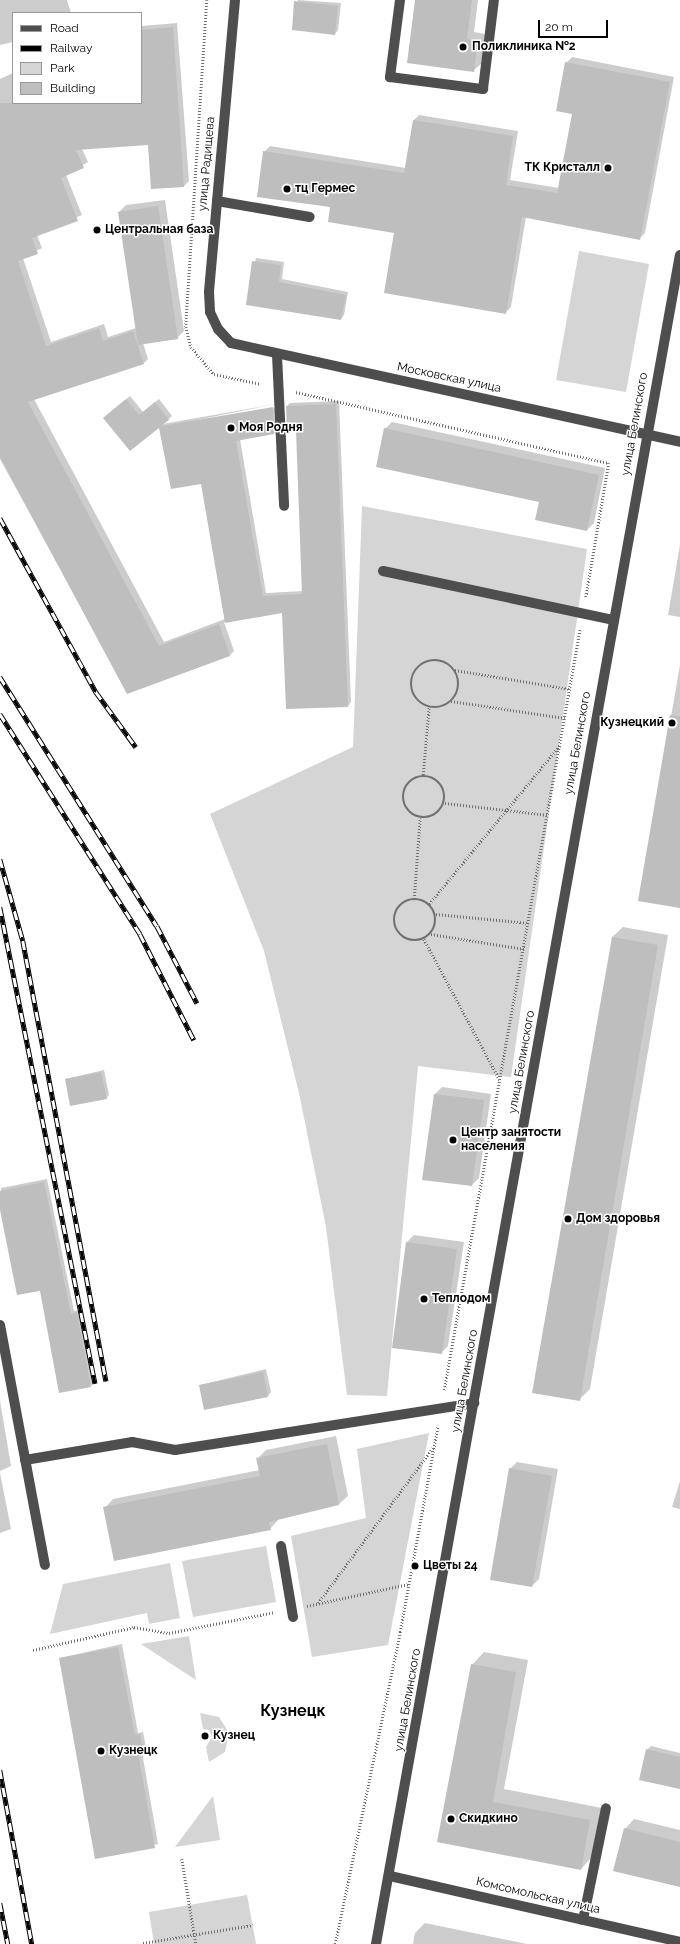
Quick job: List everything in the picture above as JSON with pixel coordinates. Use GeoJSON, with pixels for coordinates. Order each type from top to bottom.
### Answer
{"type":"FeatureCollection","features":[{"type":"Feature","properties":{"kind":"street","name":"улица Радищева"},"geometry":{"type":"LineString","coordinates":[[218,329],[210,312],[209,292],[235,0]]}},
{"type":"Feature","properties":{"kind":"street"},"geometry":{"type":"LineString","coordinates":[[399,0],[390,77],[483,89],[494,0]]}},
{"type":"Feature","properties":{"kind":"street"},"geometry":{"type":"LineString","coordinates":[[217,201],[310,217]]}},
{"type":"Feature","properties":{"kind":"street","name":"улица Белинского"},"geometry":{"type":"LineString","coordinates":[[376,1944],[390,1876],[613,620],[680,255]]}},
{"type":"Feature","properties":{"kind":"street","name":"Московская улица"},"geometry":{"type":"LineString","coordinates":[[218,329],[231,342],[277,355],[647,433],[680,442]]}},
{"type":"Feature","properties":{"kind":"street"},"geometry":{"type":"LineString","coordinates":[[277,355],[276,388],[284,506]]}},
{"type":"Feature","properties":{"kind":"street"},"geometry":{"type":"LineString","coordinates":[[383,571],[613,620]]}},
{"type":"Feature","properties":{"kind":"street"},"geometry":{"type":"LineString","coordinates":[[0,1325],[45,1565]]}},
{"type":"Feature","properties":{"kind":"street"},"geometry":{"type":"LineString","coordinates":[[25,1460],[132,1442],[175,1450],[474,1403]]}},
{"type":"Feature","properties":{"kind":"street"},"geometry":{"type":"LineString","coordinates":[[281,1546],[292,1613]]}},
{"type":"Feature","properties":{"kind":"street"},"geometry":{"type":"LineString","coordinates":[[583,1920],[606,1808]]}},
{"type":"Feature","properties":{"kind":"street","name":"Комсомольская улица"},"geometry":{"type":"LineString","coordinates":[[390,1876],[680,1942]]}},
{"type":"Feature","properties":{"kind":"path"},"geometry":{"type":"LineString","coordinates":[[207,0],[186,327],[191,347],[214,374],[609,463],[502,1082],[409,1584],[335,1944]]}},
{"type":"Feature","properties":{"kind":"path"},"geometry":{"type":"LineString","coordinates":[[429,707],[414,696],[412,678],[415,670],[422,663],[439,660],[455,670],[570,689]]}},
{"type":"Feature","properties":{"kind":"path"},"geometry":{"type":"LineString","coordinates":[[451,701],[458,688],[455,670]]}},
{"type":"Feature","properties":{"kind":"path"},"geometry":{"type":"LineString","coordinates":[[429,707],[451,701],[565,718]]}},
{"type":"Feature","properties":{"kind":"path"},"geometry":{"type":"LineString","coordinates":[[423,775],[429,707]]}},
{"type":"Feature","properties":{"kind":"path"},"geometry":{"type":"LineString","coordinates":[[429,904],[561,744]]}},
{"type":"Feature","properties":{"kind":"path"},"geometry":{"type":"LineString","coordinates":[[423,775],[437,780],[443,786],[445,803],[435,816],[420,818],[411,814],[402,800],[407,783],[423,775]]}},
{"type":"Feature","properties":{"kind":"path"},"geometry":{"type":"LineString","coordinates":[[445,803],[548,815]]}},
{"type":"Feature","properties":{"kind":"path"},"geometry":{"type":"LineString","coordinates":[[414,899],[420,818]]}},
{"type":"Feature","properties":{"kind":"path"},"geometry":{"type":"LineString","coordinates":[[414,899],[429,904],[436,914],[431,934],[424,939],[408,940],[396,929],[394,921],[399,906],[414,899]]}},
{"type":"Feature","properties":{"kind":"path"},"geometry":{"type":"LineString","coordinates":[[436,914],[529,923]]}},
{"type":"Feature","properties":{"kind":"path"},"geometry":{"type":"LineString","coordinates":[[431,934],[525,949]]}},
{"type":"Feature","properties":{"kind":"path"},"geometry":{"type":"LineString","coordinates":[[424,939],[502,1082]]}},
{"type":"Feature","properties":{"kind":"path"},"geometry":{"type":"LineString","coordinates":[[318,1604],[434,1446]]}},
{"type":"Feature","properties":{"kind":"path"},"geometry":{"type":"LineString","coordinates":[[33,1650],[134,1627],[169,1633],[292,1613],[318,1604],[409,1584]]}},
{"type":"Feature","properties":{"kind":"path"},"geometry":{"type":"LineString","coordinates":[[182,1859],[196,1944]]}},
{"type":"Feature","properties":{"kind":"path"},"geometry":{"type":"LineString","coordinates":[[143,1943],[253,1925]]}},
{"type":"Feature","properties":{"kind":"green space"},"geometry":{"type":"Polygon","coordinates":[[[579,251],[649,264],[626,392],[556,380],[579,251]]]}},
{"type":"Feature","properties":{"kind":"green space"},"geometry":{"type":"Polygon","coordinates":[[[362,506],[587,549],[511,1077],[418,1066],[387,1396],[347,1395],[326,1227],[299,1093],[264,951],[210,814],[353,747],[362,506]]]}},
{"type":"Feature","properties":{"kind":"green space"},"geometry":{"type":"Polygon","coordinates":[[[429,1433],[388,1645],[312,1657],[291,1536],[366,1518],[357,1449],[429,1433]]]}},
{"type":"Feature","properties":{"kind":"green space"},"geometry":{"type":"Polygon","coordinates":[[[266,1546],[276,1602],[193,1617],[182,1561],[266,1546]]]}},
{"type":"Feature","properties":{"kind":"green space"},"geometry":{"type":"Polygon","coordinates":[[[170,1563],[180,1618],[149,1624],[147,1613],[50,1634],[63,1584],[170,1563]]]}},
{"type":"Feature","properties":{"kind":"green space"},"geometry":{"type":"Polygon","coordinates":[[[189,1636],[196,1680],[141,1644],[189,1636]]]}},
{"type":"Feature","properties":{"kind":"green space"},"geometry":{"type":"Polygon","coordinates":[[[200,1713],[219,1717],[229,1733],[225,1752],[209,1762],[206,1747],[212,1737],[209,1730],[203,1729],[200,1713]]]}},
{"type":"Feature","properties":{"kind":"green space"},"geometry":{"type":"Polygon","coordinates":[[[213,1796],[220,1840],[175,1847],[213,1796]]]}},
{"type":"Feature","properties":{"kind":"green space"},"geometry":{"type":"Polygon","coordinates":[[[247,1895],[256,1944],[154,1944],[149,1912],[247,1895]]]}},
{"type":"Feature","properties":{"kind":"building"},"geometry":{"type":"Polygon","coordinates":[[[415,0],[472,0],[467,39],[478,41],[474,72],[407,63],[415,0]]]}},
{"type":"Feature","properties":{"kind":"building"},"geometry":{"type":"Polygon","coordinates":[[[294,1],[338,6],[335,35],[292,30],[294,1]]]}},
{"type":"Feature","properties":{"kind":"building"},"geometry":{"type":"Polygon","coordinates":[[[173,27],[184,187],[151,189],[148,145],[76,150],[84,168],[61,178],[78,221],[32,238],[38,254],[18,261],[46,346],[99,328],[103,341],[133,331],[144,364],[28,402],[159,646],[219,624],[230,656],[127,694],[0,457],[0,103],[142,104],[142,30],[173,27]]]}},
{"type":"Feature","properties":{"kind":"building"},"geometry":{"type":"Polygon","coordinates":[[[565,62],[670,82],[640,240],[522,217],[506,314],[384,293],[394,233],[328,222],[330,207],[257,197],[263,151],[404,173],[413,120],[513,136],[506,185],[557,193],[572,114],[556,111],[565,62]]]}},
{"type":"Feature","properties":{"kind":"building"},"geometry":{"type":"Polygon","coordinates":[[[158,206],[178,339],[138,345],[118,212],[158,206]]]}},
{"type":"Feature","properties":{"kind":"building"},"geometry":{"type":"Polygon","coordinates":[[[252,261],[281,265],[279,282],[346,295],[341,320],[246,305],[252,261]]]}},
{"type":"Feature","properties":{"kind":"building"},"geometry":{"type":"Polygon","coordinates":[[[126,399],[139,415],[155,402],[169,420],[161,426],[273,407],[274,434],[236,441],[263,596],[302,594],[296,431],[287,432],[286,406],[336,404],[348,707],[286,709],[282,613],[225,623],[201,484],[171,489],[159,428],[130,451],[103,418],[126,399]]]}},
{"type":"Feature","properties":{"kind":"building"},"geometry":{"type":"Polygon","coordinates":[[[384,428],[599,475],[587,531],[535,520],[539,502],[376,467],[384,428]]]}},
{"type":"Feature","properties":{"kind":"building"},"geometry":{"type":"Polygon","coordinates":[[[670,715],[680,716],[680,908],[638,901],[670,715]]]}},
{"type":"Feature","properties":{"kind":"building"},"geometry":{"type":"Polygon","coordinates":[[[612,937],[658,945],[580,1401],[532,1393],[612,937]]]}},
{"type":"Feature","properties":{"kind":"building"},"geometry":{"type":"Polygon","coordinates":[[[101,1072],[107,1099],[70,1106],[65,1079],[101,1072]]]}},
{"type":"Feature","properties":{"kind":"building","name":"Центр занятости населения"},"geometry":{"type":"Polygon","coordinates":[[[434,1094],[484,1100],[472,1186],[422,1180],[434,1094]]]}},
{"type":"Feature","properties":{"kind":"building"},"geometry":{"type":"Polygon","coordinates":[[[44,1182],[71,1314],[77,1312],[91,1387],[59,1393],[40,1291],[17,1295],[0,1210],[0,1191],[44,1182]]]}},
{"type":"Feature","properties":{"kind":"building","name":"Теплодом"},"geometry":{"type":"Polygon","coordinates":[[[406,1242],[457,1249],[442,1354],[392,1348],[406,1242]]]}},
{"type":"Feature","properties":{"kind":"building"},"geometry":{"type":"Polygon","coordinates":[[[263,1372],[268,1397],[204,1410],[199,1385],[263,1372]]]}},
{"type":"Feature","properties":{"kind":"building"},"geometry":{"type":"Polygon","coordinates":[[[327,1444],[339,1505],[269,1522],[271,1530],[114,1561],[103,1507],[260,1476],[256,1458],[327,1444]]]}},
{"type":"Feature","properties":{"kind":"building"},"geometry":{"type":"Polygon","coordinates":[[[509,1468],[552,1476],[532,1587],[490,1580],[509,1468]]]}},
{"type":"Feature","properties":{"kind":"building","name":"Кузнецк"},"geometry":{"type":"Polygon","coordinates":[[[118,1647],[135,1735],[140,1734],[143,1752],[138,1753],[155,1848],[95,1859],[59,1658],[118,1647]]]}},
{"type":"Feature","properties":{"kind":"building"},"geometry":{"type":"Polygon","coordinates":[[[471,1664],[516,1672],[493,1802],[590,1820],[581,1870],[437,1842],[471,1664]]]}},
{"type":"Feature","properties":{"kind":"building"},"geometry":{"type":"Polygon","coordinates":[[[646,1749],[680,1757],[680,1789],[639,1780],[646,1749]]]}},
{"type":"Feature","properties":{"kind":"building"},"geometry":{"type":"Polygon","coordinates":[[[624,1828],[680,1842],[680,1887],[613,1871],[624,1828]]]}},
{"type":"Feature","properties":{"kind":"railway"},"geometry":{"type":"LineString","coordinates":[[0,518],[96,692],[136,747]]}},
{"type":"Feature","properties":{"kind":"railway"},"geometry":{"type":"LineString","coordinates":[[0,677],[157,926],[197,1003]]}},
{"type":"Feature","properties":{"kind":"railway"},"geometry":{"type":"LineString","coordinates":[[0,714],[140,934],[194,1040]]}},
{"type":"Feature","properties":{"kind":"railway"},"geometry":{"type":"LineString","coordinates":[[0,859],[23,941],[106,1381]]}},
{"type":"Feature","properties":{"kind":"railway"},"geometry":{"type":"LineString","coordinates":[[0,907],[95,1384]]}},
{"type":"Feature","properties":{"kind":"railway"},"geometry":{"type":"LineString","coordinates":[[0,1770],[32,1944]]}},
{"type":"Feature","properties":{"kind":"railway"},"geometry":{"type":"LineString","coordinates":[[0,1903],[8,1944]]}},
{"type":"Feature","properties":{"kind":"place","name":"Поликлиника №2"},"geometry":{"type":"Point","coordinates":[463,47]}},
{"type":"Feature","properties":{"kind":"place","name":"ТК Кристалл"},"geometry":{"type":"Point","coordinates":[608,168]}},
{"type":"Feature","properties":{"kind":"place","name":"тц Гермес"},"geometry":{"type":"Point","coordinates":[287,189]}},
{"type":"Feature","properties":{"kind":"place","name":"Центральная база"},"geometry":{"type":"Point","coordinates":[97,230]}},
{"type":"Feature","properties":{"kind":"place","name":"Моя Родня"},"geometry":{"type":"Point","coordinates":[231,428]}},
{"type":"Feature","properties":{"kind":"place","name":"Кузнецкий"},"geometry":{"type":"Point","coordinates":[672,723]}},
{"type":"Feature","properties":{"kind":"place","name":"Центр занятости населения"},"geometry":{"type":"Point","coordinates":[453,1140]}},
{"type":"Feature","properties":{"kind":"place","name":"Дом здоровья"},"geometry":{"type":"Point","coordinates":[568,1219]}},
{"type":"Feature","properties":{"kind":"place","name":"Теплодом"},"geometry":{"type":"Point","coordinates":[424,1299]}},
{"type":"Feature","properties":{"kind":"place","name":"Цветы 24"},"geometry":{"type":"Point","coordinates":[415,1566]}},
{"type":"Feature","properties":{"kind":"place","name":"Кузнец"},"geometry":{"type":"Point","coordinates":[205,1736]}},
{"type":"Feature","properties":{"kind":"place","name":"Кузнецк"},"geometry":{"type":"Point","coordinates":[101,1751]}},
{"type":"Feature","properties":{"kind":"place","name":"Скидкино"},"geometry":{"type":"Point","coordinates":[451,1819]}},
{"type":"Feature","properties":{"kind":"district","name":"Кузнецк"},"geometry":{"type":"Point","coordinates":[293,1711]}}]}
